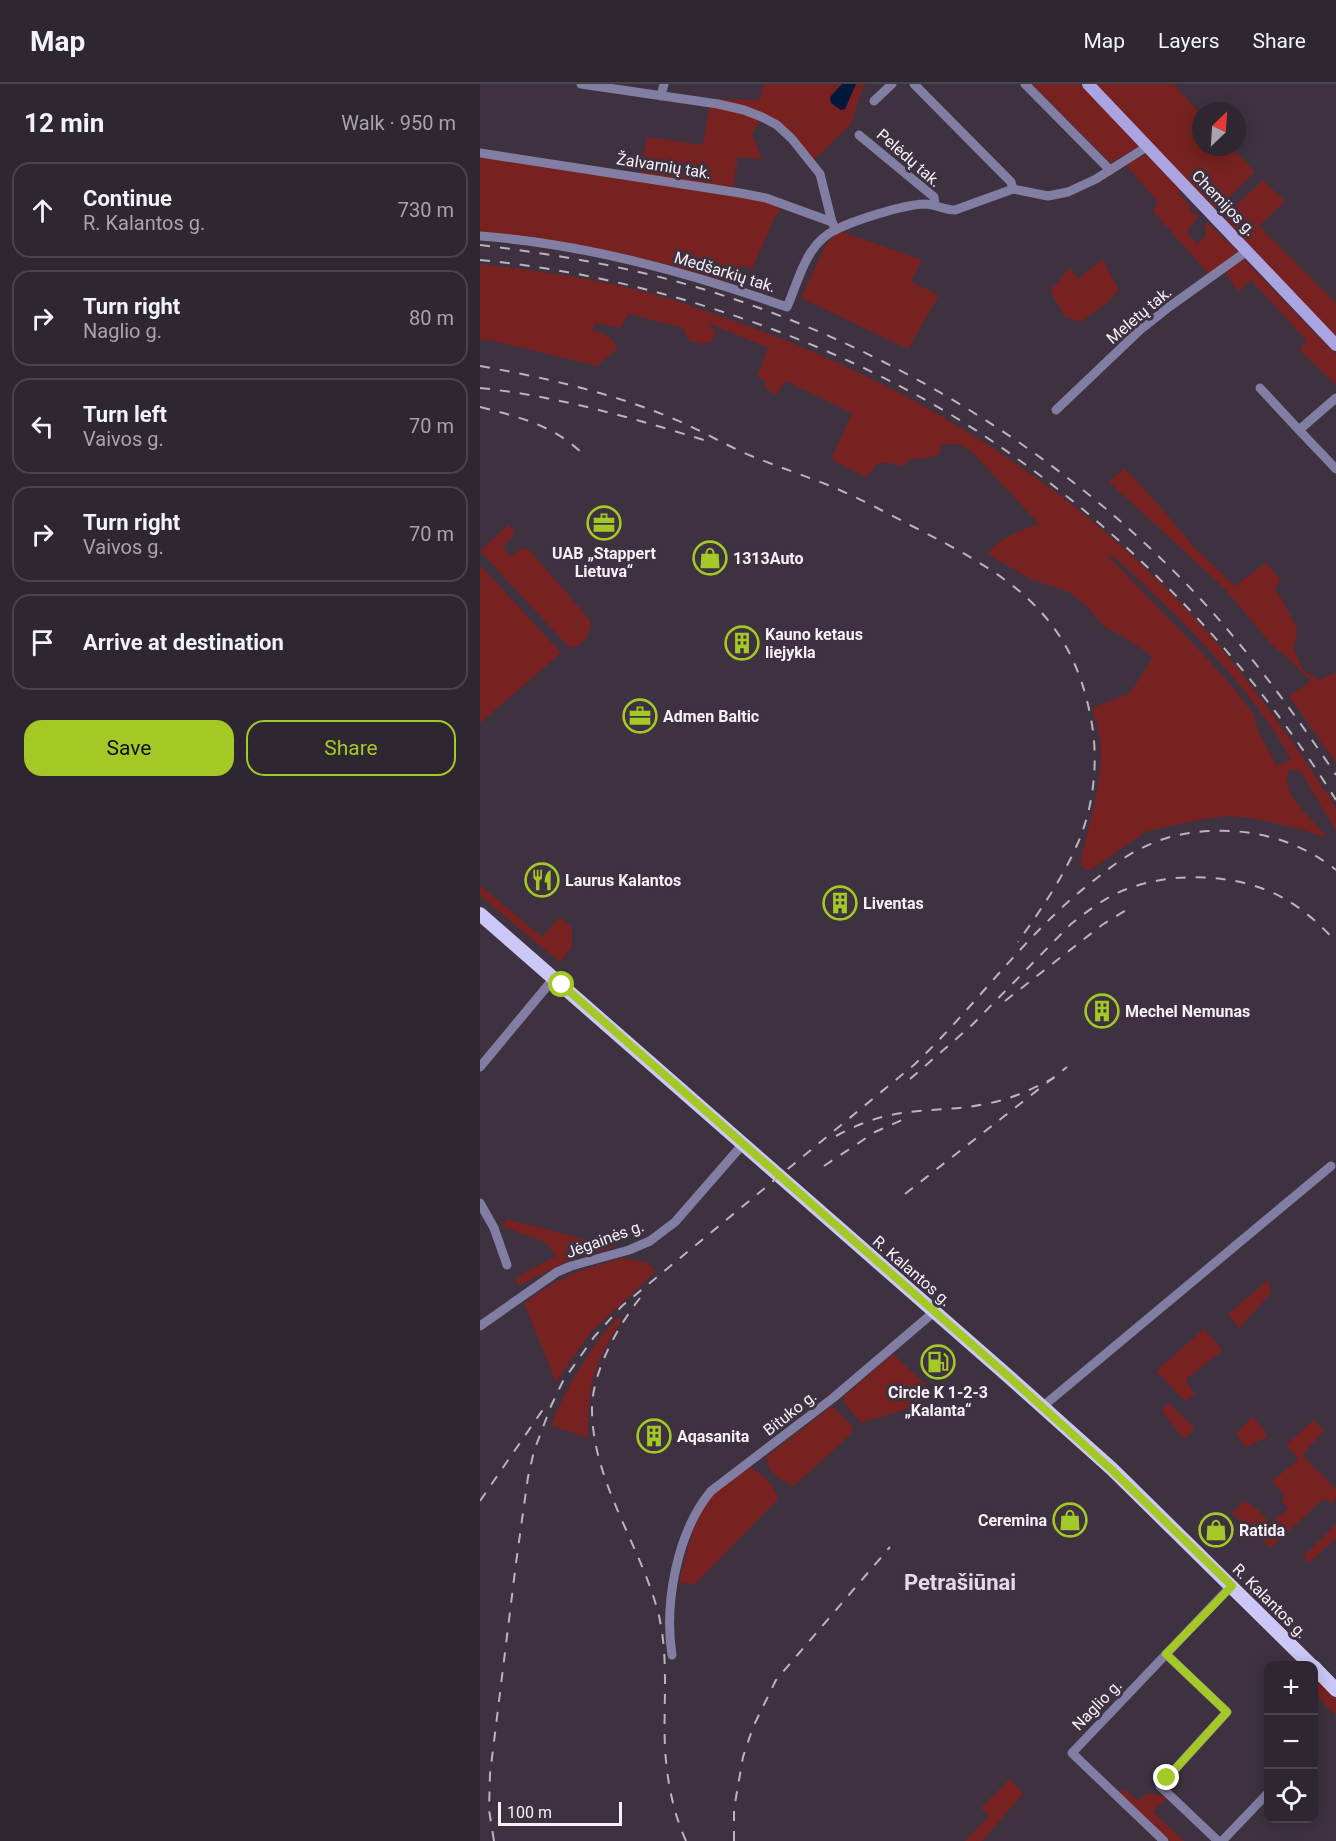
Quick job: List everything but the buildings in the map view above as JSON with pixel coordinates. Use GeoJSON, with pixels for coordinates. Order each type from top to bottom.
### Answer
{"type":"FeatureCollection","features":[{"type":"Feature","properties":{"kind":"main road","name":"Chemijos g."},"geometry":{"type":"LineString","coordinates":[[1088,84],[1336,345]]}},
{"type":"Feature","properties":{"kind":"main road","name":"R. Kalantos g."},"geometry":{"type":"LineString","coordinates":[[480,914],[1112,1470],[1308,1661]]}},
{"type":"Feature","properties":{"kind":"main road","name":"R. Kalantos g."},"geometry":{"type":"LineString","coordinates":[[1318,1671],[1336,1690]]}},
{"type":"Feature","properties":{"kind":"street"},"geometry":{"type":"LineString","coordinates":[[581,84],[744,110],[777,125],[792,139],[820,174],[834,226]]}},
{"type":"Feature","properties":{"kind":"street"},"geometry":{"type":"LineString","coordinates":[[661,96],[664,84]]}},
{"type":"Feature","properties":{"kind":"street"},"geometry":{"type":"LineString","coordinates":[[874,101],[892,84]]}},
{"type":"Feature","properties":{"kind":"street"},"geometry":{"type":"LineString","coordinates":[[914,84],[1011,182],[1013,189],[1038,195],[1058,194],[1086,183],[1148,146]]}},
{"type":"Feature","properties":{"kind":"street"},"geometry":{"type":"LineString","coordinates":[[1025,84],[1110,170]]}},
{"type":"Feature","properties":{"kind":"street","name":"Pelėdų tak."},"geometry":{"type":"LineString","coordinates":[[859,135],[934,197],[935,205]]}},
{"type":"Feature","properties":{"kind":"street","name":"Žalvarnių tak."},"geometry":{"type":"LineString","coordinates":[[480,153],[766,198],[834,226]]}},
{"type":"Feature","properties":{"kind":"street","name":"Medšarkių tak."},"geometry":{"type":"LineString","coordinates":[[480,236],[621,257],[716,283],[787,308],[805,261],[834,226],[915,205],[935,205],[955,210],[1013,189]]}},
{"type":"Feature","properties":{"kind":"street","name":"Meletų tak."},"geometry":{"type":"LineString","coordinates":[[1056,410],[1140,330],[1247,251]]}},
{"type":"Feature","properties":{"kind":"street"},"geometry":{"type":"LineString","coordinates":[[1260,388],[1336,469]]}},
{"type":"Feature","properties":{"kind":"street"},"geometry":{"type":"LineString","coordinates":[[1299,430],[1336,398]]}},
{"type":"Feature","properties":{"kind":"street"},"geometry":{"type":"LineString","coordinates":[[480,1067],[554,978]]}},
{"type":"Feature","properties":{"kind":"street","name":"Jėgainės g."},"geometry":{"type":"LineString","coordinates":[[480,1326],[556,1272],[629,1250],[664,1231],[675,1222],[743,1144]]}},
{"type":"Feature","properties":{"kind":"street"},"geometry":{"type":"LineString","coordinates":[[1042,1407],[1331,1166]]}},
{"type":"Feature","properties":{"kind":"street"},"geometry":{"type":"LineString","coordinates":[[480,1203],[494,1228],[507,1265]]}},
{"type":"Feature","properties":{"kind":"street","name":"Bituko g."},"geometry":{"type":"LineString","coordinates":[[672,1655],[670,1640],[674,1575],[690,1526],[702,1501],[711,1491],[833,1398],[934,1312]]}},
{"type":"Feature","properties":{"kind":"street","name":"Naglio g."},"geometry":{"type":"LineString","coordinates":[[1164,1841],[1072,1753],[1232,1586]]}},
{"type":"Feature","properties":{"kind":"street"},"geometry":{"type":"LineString","coordinates":[[1166,1654],[1227,1712],[1167,1778]]}},
{"type":"Feature","properties":{"kind":"street"},"geometry":{"type":"LineString","coordinates":[[1160,1786],[1220,1841],[1264,1798]]}},
{"type":"Feature","properties":{"kind":"shaded area"},"geometry":{"type":"Polygon","coordinates":[[[764,84],[842,84],[830,97],[832,103],[837,107],[856,84],[866,84],[851,124],[811,163],[797,146],[762,117],[752,134],[762,159],[738,157],[733,187],[640,174],[647,137],[703,145],[710,103],[718,104],[719,99],[759,100],[764,84]]]}},
{"type":"Feature","properties":{"kind":"shaded area"},"geometry":{"type":"Polygon","coordinates":[[[1032,84],[1080,84],[1139,146],[1111,163],[1032,84]]]}},
{"type":"Feature","properties":{"kind":"shaded area"},"geometry":{"type":"Polygon","coordinates":[[[1095,84],[1173,84],[1192,104],[1192,156],[1240,156],[1255,172],[1218,208],[1212,207],[1095,84]]]}},
{"type":"Feature","properties":{"kind":"shaded area"},"geometry":{"type":"Polygon","coordinates":[[[1146,154],[1180,190],[1179,193],[1191,207],[1189,209],[1193,214],[1196,213],[1199,216],[1188,229],[1188,234],[1197,244],[1206,236],[1205,223],[1207,222],[1238,251],[1211,277],[1153,211],[1158,202],[1126,165],[1146,154]]]}},
{"type":"Feature","properties":{"kind":"shaded area"},"geometry":{"type":"Polygon","coordinates":[[[480,158],[740,193],[783,206],[775,217],[752,269],[740,265],[730,283],[661,263],[579,245],[480,232],[480,158]]]}},
{"type":"Feature","properties":{"kind":"shaded area"},"geometry":{"type":"Polygon","coordinates":[[[1263,180],[1285,201],[1259,226],[1336,303],[1336,338],[1225,219],[1226,215],[1263,180]]]}},
{"type":"Feature","properties":{"kind":"shaded area"},"geometry":{"type":"Polygon","coordinates":[[[840,231],[922,260],[911,282],[939,295],[908,349],[801,298],[826,244],[840,231]]]}},
{"type":"Feature","properties":{"kind":"shaded area"},"geometry":{"type":"Polygon","coordinates":[[[1243,258],[1336,355],[1336,385],[1299,349],[1307,341],[1251,280],[1238,292],[1224,271],[1243,258]]]}},
{"type":"Feature","properties":{"kind":"shaded area"},"geometry":{"type":"Polygon","coordinates":[[[1102,259],[1119,290],[1109,301],[1081,322],[1065,317],[1050,291],[1070,268],[1078,279],[1102,259]]]}},
{"type":"Feature","properties":{"kind":"shaded area"},"geometry":{"type":"Polygon","coordinates":[[[480,264],[603,282],[697,308],[828,358],[900,394],[971,434],[1038,479],[1102,529],[1162,584],[1217,643],[1267,707],[1334,804],[1336,831],[1301,772],[1290,769],[1287,777],[1291,794],[1325,834],[1323,837],[1304,830],[1252,818],[1228,816],[1202,819],[1145,832],[1089,871],[1080,865],[1098,787],[1101,756],[1097,724],[1092,708],[1130,693],[1153,657],[1103,626],[1089,608],[1069,592],[1030,579],[988,554],[1005,538],[1039,524],[972,452],[959,444],[942,444],[939,454],[912,460],[902,466],[877,463],[866,478],[831,459],[852,413],[786,381],[776,395],[765,388],[765,380],[757,377],[768,348],[708,323],[716,333],[711,342],[698,344],[688,340],[683,328],[629,314],[620,328],[596,323],[592,330],[608,336],[614,341],[617,349],[597,366],[494,341],[480,340],[480,264]],[[1107,555],[1235,690],[1253,714],[1258,731],[1277,766],[1291,759],[1255,704],[1234,678],[1188,628],[1117,559],[1107,555]]]}},
{"type":"Feature","properties":{"kind":"shaded area"},"geometry":{"type":"Polygon","coordinates":[[[1124,468],[1195,548],[1235,586],[1266,562],[1281,581],[1275,588],[1297,627],[1294,650],[1303,670],[1319,680],[1336,672],[1336,763],[1289,696],[1311,681],[1271,644],[1223,587],[1109,482],[1124,468]]]}},
{"type":"Feature","properties":{"kind":"shaded area"},"geometry":{"type":"Polygon","coordinates":[[[508,525],[514,531],[514,535],[503,547],[510,556],[523,548],[529,550],[590,620],[587,637],[574,648],[568,646],[480,551],[508,525]]]}},
{"type":"Feature","properties":{"kind":"shaded area"},"geometry":{"type":"Polygon","coordinates":[[[480,565],[561,653],[480,723],[480,565]]]}},
{"type":"Feature","properties":{"kind":"shaded area"},"geometry":{"type":"Polygon","coordinates":[[[480,885],[542,937],[560,917],[572,928],[572,947],[560,962],[480,896],[480,885]]]}},
{"type":"Feature","properties":{"kind":"shaded area"},"geometry":{"type":"Polygon","coordinates":[[[507,1219],[615,1247],[572,1259],[518,1286],[516,1280],[519,1276],[556,1256],[545,1242],[503,1227],[507,1219]]]}},
{"type":"Feature","properties":{"kind":"shaded area"},"geometry":{"type":"Polygon","coordinates":[[[621,1258],[646,1262],[656,1271],[591,1332],[556,1382],[524,1303],[553,1283],[579,1271],[621,1258]]]}},
{"type":"Feature","properties":{"kind":"shaded area"},"geometry":{"type":"Polygon","coordinates":[[[1268,1280],[1271,1293],[1239,1328],[1228,1314],[1268,1280]]]}},
{"type":"Feature","properties":{"kind":"shaded area"},"geometry":{"type":"Polygon","coordinates":[[[617,1317],[622,1319],[601,1356],[593,1377],[589,1403],[588,1438],[551,1425],[580,1368],[617,1317]]]}},
{"type":"Feature","properties":{"kind":"shaded area"},"geometry":{"type":"Polygon","coordinates":[[[1204,1329],[1223,1350],[1185,1380],[1195,1394],[1185,1401],[1156,1371],[1204,1329]]]}},
{"type":"Feature","properties":{"kind":"shaded area"},"geometry":{"type":"Polygon","coordinates":[[[893,1354],[934,1392],[913,1407],[861,1423],[844,1402],[843,1397],[893,1354]]]}},
{"type":"Feature","properties":{"kind":"shaded area"},"geometry":{"type":"Polygon","coordinates":[[[1169,1403],[1195,1429],[1184,1439],[1161,1410],[1169,1403]]]}},
{"type":"Feature","properties":{"kind":"shaded area"},"geometry":{"type":"Polygon","coordinates":[[[832,1406],[852,1426],[852,1433],[794,1486],[772,1472],[766,1457],[832,1406]]]}},
{"type":"Feature","properties":{"kind":"shaded area"},"geometry":{"type":"Polygon","coordinates":[[[1253,1416],[1268,1436],[1246,1448],[1236,1434],[1253,1416]]]}},
{"type":"Feature","properties":{"kind":"shaded area"},"geometry":{"type":"Polygon","coordinates":[[[1314,1420],[1324,1431],[1302,1455],[1336,1489],[1336,1498],[1332,1503],[1323,1499],[1271,1548],[1231,1513],[1245,1501],[1258,1510],[1270,1523],[1288,1509],[1281,1499],[1285,1496],[1272,1481],[1299,1459],[1286,1445],[1314,1420]]]}},
{"type":"Feature","properties":{"kind":"shaded area"},"geometry":{"type":"Polygon","coordinates":[[[750,1468],[768,1480],[778,1499],[694,1585],[679,1582],[691,1537],[705,1504],[720,1487],[750,1468]]]}},
{"type":"Feature","properties":{"kind":"shaded area"},"geometry":{"type":"Polygon","coordinates":[[[1336,1524],[1336,1538],[1309,1563],[1303,1557],[1336,1524]]]}},
{"type":"Feature","properties":{"kind":"shaded area"},"geometry":{"type":"Polygon","coordinates":[[[1318,1681],[1336,1699],[1336,1715],[1318,1698],[1318,1681]]]}},
{"type":"Feature","properties":{"kind":"shaded area"},"geometry":{"type":"Polygon","coordinates":[[[1010,1779],[1023,1794],[982,1841],[965,1841],[989,1816],[981,1808],[1010,1779]]]}},
{"type":"Feature","properties":{"kind":"shaded area"},"geometry":{"type":"Polygon","coordinates":[[[1125,1790],[1138,1801],[1148,1793],[1167,1797],[1153,1812],[1184,1841],[1170,1841],[1117,1792],[1125,1790]]]}},
{"type":"Feature","properties":{"kind":"water"},"geometry":{"type":"Polygon","coordinates":[[[842,84],[856,84],[845,109],[841,110],[831,103],[830,97],[842,84]]]}},
{"type":"Feature","properties":{"kind":"railway"},"geometry":{"type":"LineString","coordinates":[[480,245],[562,257],[643,273],[696,287],[766,310],[834,338],[901,371],[966,408],[1028,449],[1087,493],[1143,541],[1195,593],[1233,636],[1269,681],[1336,775]]}},
{"type":"Feature","properties":{"kind":"railway"},"geometry":{"type":"LineString","coordinates":[[480,260],[545,268],[610,281],[742,318],[868,370],[928,401],[983,435],[1036,472],[1086,512],[1134,554],[1179,599],[1263,696],[1301,747],[1336,800]]}},
{"type":"Feature","properties":{"kind":"railway"},"geometry":{"type":"LineString","coordinates":[[480,366],[579,387],[627,401],[674,419],[748,455],[850,494],[976,561],[1004,579],[1050,622],[1068,649],[1081,681],[1091,719],[1095,767],[1091,799],[1077,845],[1058,882],[1018,942]]}},
{"type":"Feature","properties":{"kind":"railway"},"geometry":{"type":"LineString","coordinates":[[480,388],[566,402],[707,441]]}},
{"type":"Feature","properties":{"kind":"railway"},"geometry":{"type":"LineString","coordinates":[[480,407],[535,423],[560,436],[583,454]]}},
{"type":"Feature","properties":{"kind":"railway"},"geometry":{"type":"LineString","coordinates":[[494,1841],[489,1810],[490,1774],[528,1477],[534,1451],[551,1406],[563,1381],[594,1337],[622,1306],[915,1064],[1048,921],[1127,856],[1139,849],[1177,835],[1231,831],[1287,842],[1312,854],[1336,870]]}},
{"type":"Feature","properties":{"kind":"railway"},"geometry":{"type":"LineString","coordinates":[[910,1079],[971,1026],[1071,924],[1107,898],[1133,887],[1155,881],[1200,877],[1246,883],[1267,890],[1294,904],[1336,942]]}},
{"type":"Feature","properties":{"kind":"railway"},"geometry":{"type":"LineString","coordinates":[[1005,1001],[1102,925],[1128,909]]}},
{"type":"Feature","properties":{"kind":"railway"},"geometry":{"type":"LineString","coordinates":[[905,1194],[1067,1067]]}},
{"type":"Feature","properties":{"kind":"railway"},"geometry":{"type":"LineString","coordinates":[[836,1136],[893,1114],[964,1107],[1003,1100],[1054,1078]]}},
{"type":"Feature","properties":{"kind":"railway"},"geometry":{"type":"LineString","coordinates":[[824,1166],[875,1132],[902,1120]]}},
{"type":"Feature","properties":{"kind":"railway"},"geometry":{"type":"LineString","coordinates":[[640,1298],[623,1322],[601,1365],[593,1395],[594,1436],[609,1488],[651,1590],[659,1616],[665,1666],[667,1772],[674,1808],[686,1841]]}},
{"type":"Feature","properties":{"kind":"railway"},"geometry":{"type":"LineString","coordinates":[[480,1501],[546,1405]]}},
{"type":"Feature","properties":{"kind":"railway"},"geometry":{"type":"LineString","coordinates":[[734,1841],[734,1809],[743,1757],[753,1727],[776,1680],[890,1547]]}},
{"type":"Feature","properties":{"kind":"place","name":"UAB „Stappert Lietuva“"},"geometry":{"type":"Point","coordinates":[604,523]}},
{"type":"Feature","properties":{"kind":"place","name":"1313Auto"},"geometry":{"type":"Point","coordinates":[710,558]}},
{"type":"Feature","properties":{"kind":"place","name":"Kauno ketaus liejykla"},"geometry":{"type":"Point","coordinates":[742,643]}},
{"type":"Feature","properties":{"kind":"place","name":"Admen Baltic"},"geometry":{"type":"Point","coordinates":[640,716]}},
{"type":"Feature","properties":{"kind":"place","name":"Laurus Kalantos"},"geometry":{"type":"Point","coordinates":[542,880]}},
{"type":"Feature","properties":{"kind":"place","name":"Liventas"},"geometry":{"type":"Point","coordinates":[840,903]}},
{"type":"Feature","properties":{"kind":"place","name":"Mechel Nemunas"},"geometry":{"type":"Point","coordinates":[1102,1011]}},
{"type":"Feature","properties":{"kind":"place","name":"Circle K 1-2-3 „Kalanta“"},"geometry":{"type":"Point","coordinates":[938,1362]}},
{"type":"Feature","properties":{"kind":"place","name":"Aqasanita"},"geometry":{"type":"Point","coordinates":[654,1436]}},
{"type":"Feature","properties":{"kind":"place","name":"Ceremina"},"geometry":{"type":"Point","coordinates":[1070,1520]}},
{"type":"Feature","properties":{"kind":"place","name":"Ratida"},"geometry":{"type":"Point","coordinates":[1216,1530]}},
{"type":"Feature","properties":{"kind":"district","name":"Petrašiūnai"},"geometry":{"type":"Point","coordinates":[960,1582]}},
{"type":"Feature","properties":{"kind":"route"},"geometry":{"type":"LineString","coordinates":[[562,985],[1008,1376],[1156,1511],[1232,1586],[1166,1654],[1227,1712],[1167,1778]]}}]}
